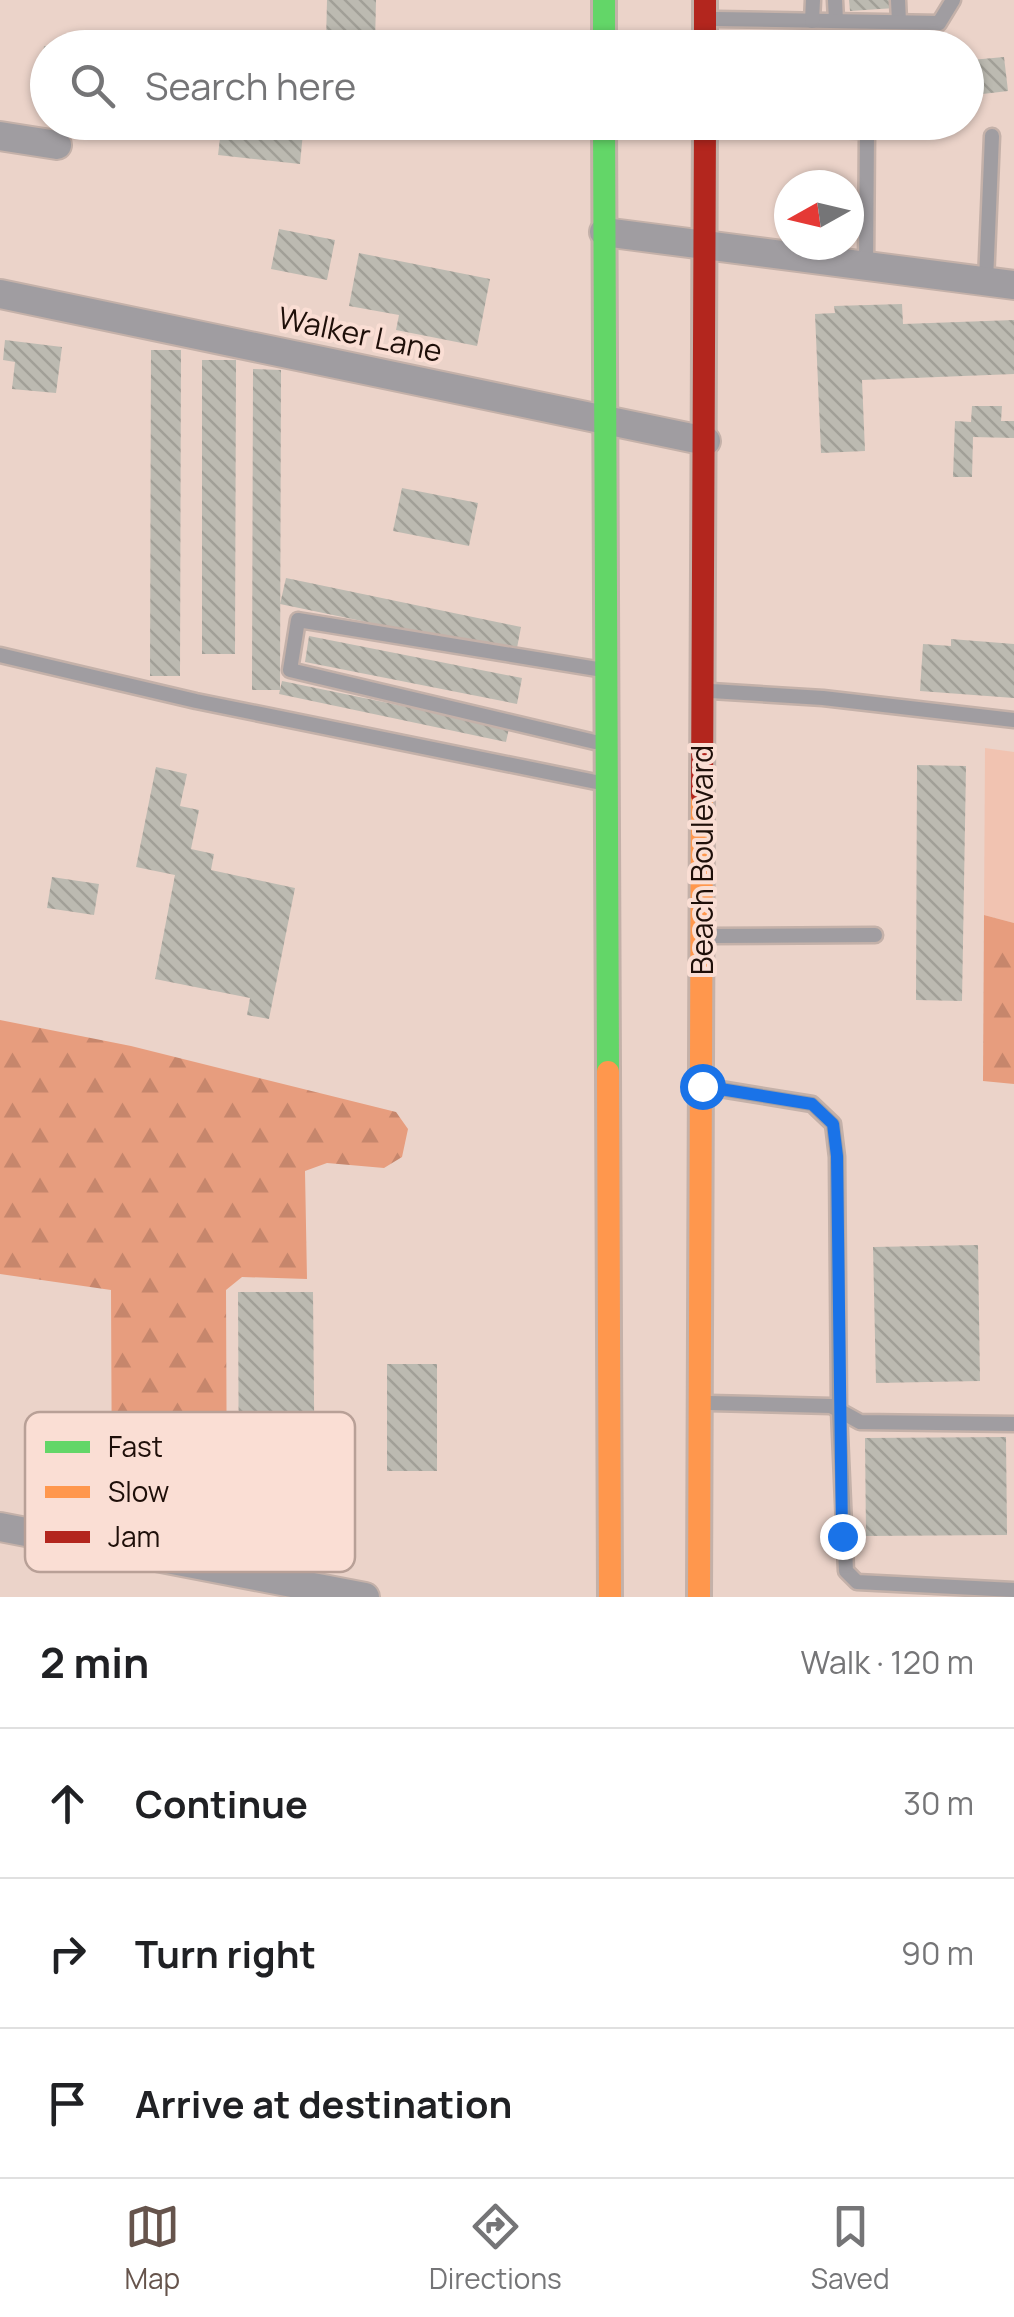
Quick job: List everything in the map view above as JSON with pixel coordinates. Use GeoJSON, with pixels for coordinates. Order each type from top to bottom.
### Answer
{"type":"FeatureCollection","features":[{"type":"Feature","properties":{"kind":"highway"},"geometry":{"type":"LineString","coordinates":[[604,0],[604,30]]}},
{"type":"Feature","properties":{"kind":"highway"},"geometry":{"type":"LineString","coordinates":[[604,140],[610,1597]]}},
{"type":"Feature","properties":{"kind":"highway","name":"Beach Boulevard"},"geometry":{"type":"LineString","coordinates":[[700,1597],[705,140]]}},
{"type":"Feature","properties":{"kind":"street"},"geometry":{"type":"LineString","coordinates":[[0,136],[57,146]]}},
{"type":"Feature","properties":{"kind":"street"},"geometry":{"type":"LineString","coordinates":[[604,232],[1000,283]]}},
{"type":"Feature","properties":{"kind":"street","name":"Walker Lane"},"geometry":{"type":"LineString","coordinates":[[0,294],[706,441]]}},
{"type":"Feature","properties":{"kind":"street"},"geometry":{"type":"LineString","coordinates":[[0,1528],[25,1533]]}},
{"type":"Feature","properties":{"kind":"street"},"geometry":{"type":"LineString","coordinates":[[233,1572],[365,1597]]}},
{"type":"Feature","properties":{"kind":"lane"},"geometry":{"type":"LineString","coordinates":[[812,0],[812,21]]}},
{"type":"Feature","properties":{"kind":"lane"},"geometry":{"type":"LineString","coordinates":[[836,0],[836,21]]}},
{"type":"Feature","properties":{"kind":"lane"},"geometry":{"type":"LineString","coordinates":[[898,0],[898,22]]}},
{"type":"Feature","properties":{"kind":"lane"},"geometry":{"type":"LineString","coordinates":[[705,9],[812,21],[938,23],[953,0]]}},
{"type":"Feature","properties":{"kind":"lane"},"geometry":{"type":"LineString","coordinates":[[992,136],[1000,283]]}},
{"type":"Feature","properties":{"kind":"lane"},"geometry":{"type":"LineString","coordinates":[[866,266],[867,140]]}},
{"type":"Feature","properties":{"kind":"lane"},"geometry":{"type":"LineString","coordinates":[[606,671],[298,620],[290,670],[606,745]]}},
{"type":"Feature","properties":{"kind":"lane"},"geometry":{"type":"LineString","coordinates":[[0,655],[196,700],[606,784]]}},
{"type":"Feature","properties":{"kind":"lane"},"geometry":{"type":"LineString","coordinates":[[704,691],[823,698],[1014,720]]}},
{"type":"Feature","properties":{"kind":"lane"},"geometry":{"type":"LineString","coordinates":[[703,936],[875,935]]}},
{"type":"Feature","properties":{"kind":"lane"},"geometry":{"type":"LineString","coordinates":[[702,1086],[812,1104],[833,1124],[837,1156],[846,1571],[857,1582],[1014,1590]]}},
{"type":"Feature","properties":{"kind":"lane"},"geometry":{"type":"LineString","coordinates":[[700,1402],[831,1406],[860,1422],[1014,1424]]}},
{"type":"Feature","properties":{"kind":"shaded area"},"geometry":{"type":"Polygon","coordinates":[[[985,748],[1014,752],[1014,923],[984,915],[985,748]]]}},
{"type":"Feature","properties":{"kind":"green space"},"geometry":{"type":"Polygon","coordinates":[[[984,915],[1014,923],[1014,1084],[983,1081],[984,915]]]}},
{"type":"Feature","properties":{"kind":"green space"},"geometry":{"type":"Polygon","coordinates":[[[0,1020],[131,1046],[396,1112],[408,1129],[402,1157],[384,1168],[327,1163],[305,1171],[307,1279],[242,1277],[226,1290],[227,1412],[112,1412],[111,1290],[0,1274],[0,1020]]]}},
{"type":"Feature","properties":{"kind":"building"},"geometry":{"type":"Polygon","coordinates":[[[327,0],[376,0],[375,30],[326,30],[327,0]]]}},
{"type":"Feature","properties":{"kind":"building"},"geometry":{"type":"Polygon","coordinates":[[[849,0],[894,0],[895,8],[850,11],[849,0]]]}},
{"type":"Feature","properties":{"kind":"building"},"geometry":{"type":"Polygon","coordinates":[[[1004,57],[1008,91],[984,94],[984,59],[1004,57]]]}},
{"type":"Feature","properties":{"kind":"building"},"geometry":{"type":"Polygon","coordinates":[[[220,140],[302,140],[300,164],[218,155],[220,140]]]}},
{"type":"Feature","properties":{"kind":"building"},"geometry":{"type":"Polygon","coordinates":[[[279,229],[335,240],[327,280],[271,269],[279,229]]]}},
{"type":"Feature","properties":{"kind":"building"},"geometry":{"type":"Polygon","coordinates":[[[359,253],[490,279],[477,346],[396,330],[399,315],[349,306],[359,253]]]}},
{"type":"Feature","properties":{"kind":"building"},"geometry":{"type":"Polygon","coordinates":[[[902,304],[903,324],[1014,320],[1014,374],[862,380],[865,451],[821,453],[815,314],[835,313],[834,306],[902,304]]]}},
{"type":"Feature","properties":{"kind":"building"},"geometry":{"type":"Polygon","coordinates":[[[5,340],[62,347],[56,393],[12,389],[15,362],[3,360],[5,340]]]}},
{"type":"Feature","properties":{"kind":"building"},"geometry":{"type":"Polygon","coordinates":[[[151,350],[181,350],[180,676],[150,676],[151,350]]]}},
{"type":"Feature","properties":{"kind":"building"},"geometry":{"type":"Polygon","coordinates":[[[202,360],[236,360],[235,654],[202,654],[202,360]]]}},
{"type":"Feature","properties":{"kind":"building"},"geometry":{"type":"Polygon","coordinates":[[[253,369],[281,370],[280,690],[252,690],[253,369]]]}},
{"type":"Feature","properties":{"kind":"building"},"geometry":{"type":"Polygon","coordinates":[[[972,406],[1002,406],[1001,421],[1014,421],[1014,438],[973,437],[972,477],[953,477],[955,421],[971,422],[972,406]]]}},
{"type":"Feature","properties":{"kind":"building"},"geometry":{"type":"Polygon","coordinates":[[[402,488],[478,503],[469,546],[393,531],[402,488]]]}},
{"type":"Feature","properties":{"kind":"building"},"geometry":{"type":"Polygon","coordinates":[[[286,578],[521,627],[516,653],[280,604],[286,578]]]}},
{"type":"Feature","properties":{"kind":"building"},"geometry":{"type":"Polygon","coordinates":[[[309,636],[522,678],[517,704],[305,662],[309,636]]]}},
{"type":"Feature","properties":{"kind":"building"},"geometry":{"type":"Polygon","coordinates":[[[951,639],[1014,644],[1014,698],[920,691],[923,644],[951,646],[951,639]]]}},
{"type":"Feature","properties":{"kind":"building"},"geometry":{"type":"Polygon","coordinates":[[[282,681],[509,728],[506,742],[279,694],[282,681]]]}},
{"type":"Feature","properties":{"kind":"building"},"geometry":{"type":"Polygon","coordinates":[[[917,765],[966,766],[962,1001],[916,1000],[917,765]]]}},
{"type":"Feature","properties":{"kind":"building"},"geometry":{"type":"Polygon","coordinates":[[[156,767],[187,774],[180,806],[199,810],[191,849],[214,854],[211,870],[295,888],[269,1019],[247,1015],[250,998],[155,979],[175,875],[136,867],[156,767]]]}},
{"type":"Feature","properties":{"kind":"building"},"geometry":{"type":"Polygon","coordinates":[[[52,877],[99,884],[94,915],[47,908],[52,877]]]}},
{"type":"Feature","properties":{"kind":"building"},"geometry":{"type":"Polygon","coordinates":[[[978,1245],[980,1381],[876,1383],[873,1247],[978,1245]]]}},
{"type":"Feature","properties":{"kind":"building"},"geometry":{"type":"Polygon","coordinates":[[[238,1292],[313,1292],[314,1412],[239,1412],[238,1292]]]}},
{"type":"Feature","properties":{"kind":"building"},"geometry":{"type":"Polygon","coordinates":[[[387,1364],[437,1364],[437,1471],[387,1471],[387,1364]]]}},
{"type":"Feature","properties":{"kind":"building"},"geometry":{"type":"Polygon","coordinates":[[[1006,1437],[1007,1535],[866,1536],[865,1438],[1006,1437]]]}},
{"type":"Feature","properties":{"kind":"traffic: fast"},"geometry":{"type":"LineString","coordinates":[[604,0],[604,30]]}},
{"type":"Feature","properties":{"kind":"traffic: fast"},"geometry":{"type":"LineString","coordinates":[[604,140],[608,1072]]}},
{"type":"Feature","properties":{"kind":"traffic: slow"},"geometry":{"type":"LineString","coordinates":[[699,1597],[702,795]]}},
{"type":"Feature","properties":{"kind":"traffic: slow"},"geometry":{"type":"LineString","coordinates":[[608,1072],[610,1597]]}},
{"type":"Feature","properties":{"kind":"traffic: jam"},"geometry":{"type":"LineString","coordinates":[[705,0],[705,30]]}},
{"type":"Feature","properties":{"kind":"traffic: jam"},"geometry":{"type":"LineString","coordinates":[[702,795],[705,140]]}},
{"type":"Feature","properties":{"kind":"route"},"geometry":{"type":"LineString","coordinates":[[702,1086],[812,1104],[833,1124],[837,1156],[842,1536]]}}]}
